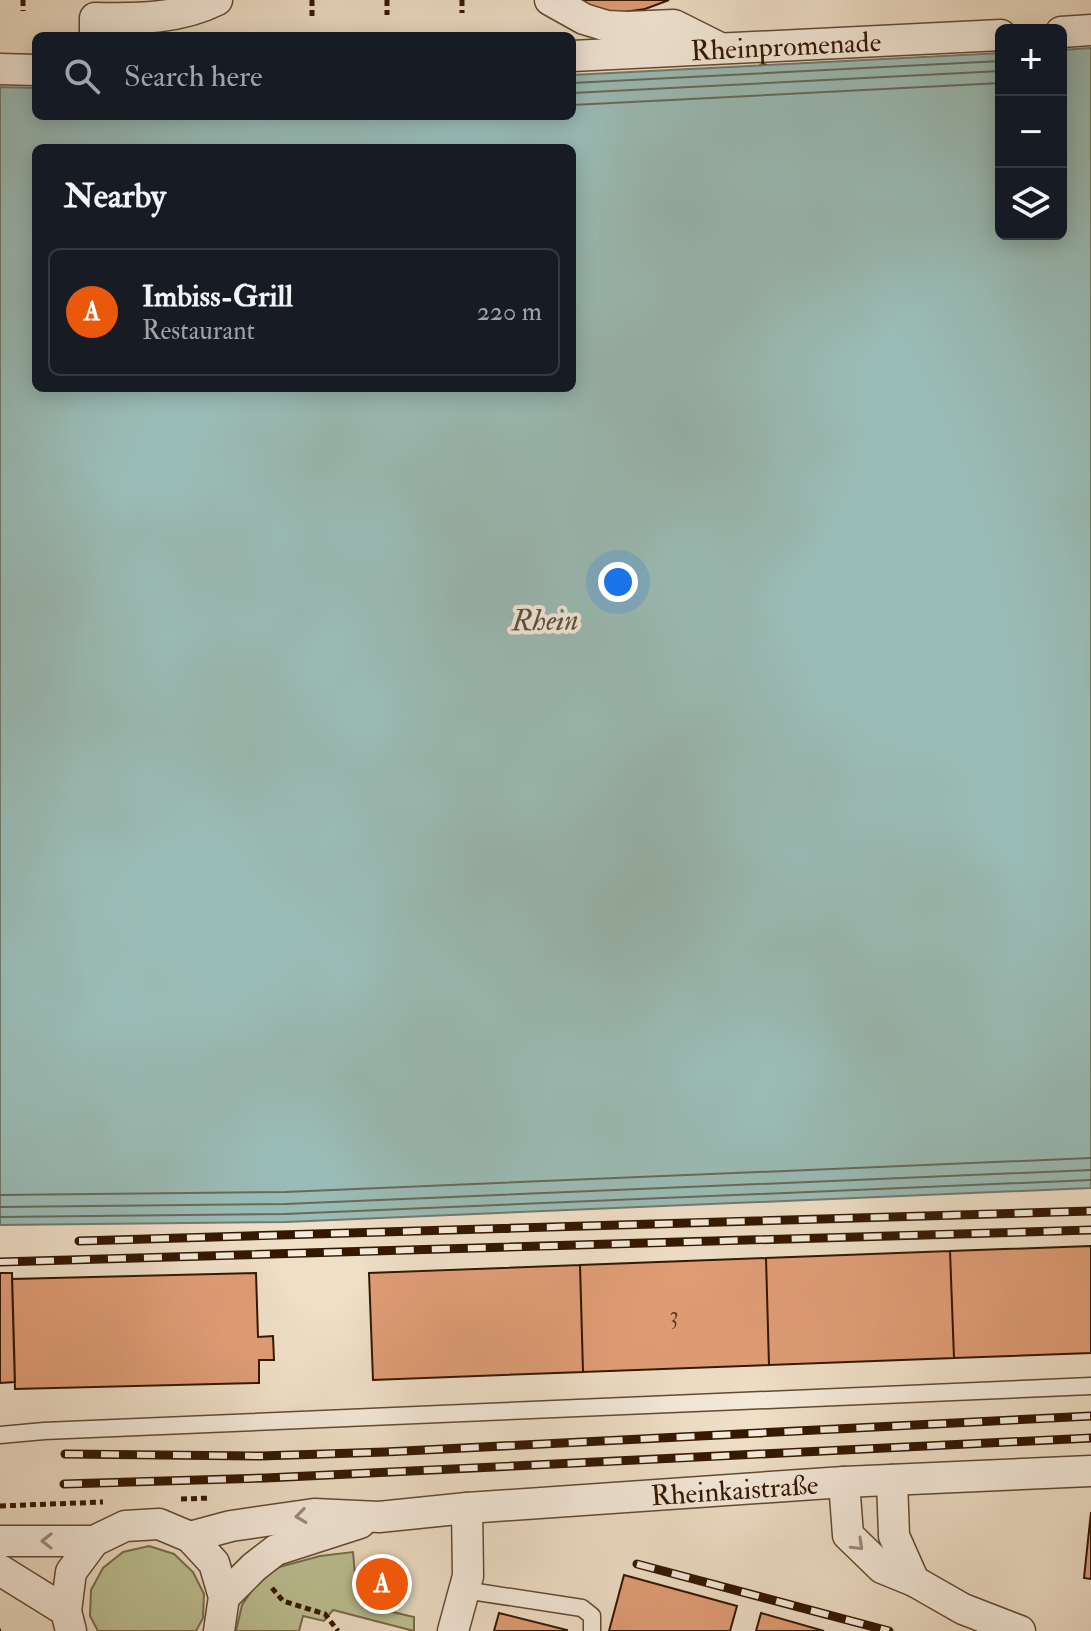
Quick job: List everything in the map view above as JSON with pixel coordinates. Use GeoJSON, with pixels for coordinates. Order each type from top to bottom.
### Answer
{"type":"FeatureCollection","features":[{"type":"Feature","properties":{"kind":"street"},"geometry":{"type":"LineString","coordinates":[[95,32],[95,18],[164,16],[217,0]]}},
{"type":"Feature","properties":{"kind":"street"},"geometry":{"type":"LineString","coordinates":[[550,0],[584,19],[607,26],[674,25],[722,49]]}},
{"type":"Feature","properties":{"kind":"street"},"geometry":{"type":"LineString","coordinates":[[1067,32],[1091,30]]}},
{"type":"Feature","properties":{"kind":"street","name":"Rheinpromenade"},"geometry":{"type":"LineString","coordinates":[[576,56],[995,35]]}},
{"type":"Feature","properties":{"kind":"street"},"geometry":{"type":"LineString","coordinates":[[0,69],[32,70]]}},
{"type":"Feature","properties":{"kind":"street","name":"Rheinkaistraße"},"geometry":{"type":"LineString","coordinates":[[190,1537],[231,1526],[314,1514],[379,1517],[844,1482],[1091,1471]]}},
{"type":"Feature","properties":{"kind":"street"},"geometry":{"type":"LineString","coordinates":[[892,1480],[894,1536],[914,1581]]}},
{"type":"Feature","properties":{"kind":"street"},"geometry":{"type":"LineString","coordinates":[[844,1482],[848,1535],[882,1568],[914,1581],[963,1609],[1020,1631]]}},
{"type":"Feature","properties":{"kind":"street"},"geometry":{"type":"LineString","coordinates":[[453,1631],[468,1576],[467,1508]]}},
{"type":"Feature","properties":{"kind":"street","name":"Rheinkaistraße"},"geometry":{"type":"LineString","coordinates":[[224,1597],[276,1550],[379,1517]]}},
{"type":"Feature","properties":{"kind":"street"},"geometry":{"type":"LineString","coordinates":[[0,1541],[94,1541],[125,1526],[159,1524],[190,1537],[214,1563],[224,1597],[219,1631]]}},
{"type":"Feature","properties":{"kind":"street"},"geometry":{"type":"LineString","coordinates":[[68,1621],[71,1572],[94,1541]]}},
{"type":"Feature","properties":{"kind":"street"},"geometry":{"type":"LineString","coordinates":[[0,1570],[68,1621]]}},
{"type":"Feature","properties":{"kind":"lane"},"geometry":{"type":"LineString","coordinates":[[0,1435],[1091,1386]]}},
{"type":"Feature","properties":{"kind":"lane"},"geometry":{"type":"LineString","coordinates":[[464,1590],[582,1608],[592,1616],[592,1631]]}},
{"type":"Feature","properties":{"kind":"path"},"geometry":{"type":"LineString","coordinates":[[23,0],[23,11]]}},
{"type":"Feature","properties":{"kind":"path"},"geometry":{"type":"LineString","coordinates":[[312,0],[312,17]]}},
{"type":"Feature","properties":{"kind":"path"},"geometry":{"type":"LineString","coordinates":[[387,0],[387,15]]}},
{"type":"Feature","properties":{"kind":"path"},"geometry":{"type":"LineString","coordinates":[[462,0],[462,13]]}},
{"type":"Feature","properties":{"kind":"green space"},"geometry":{"type":"Polygon","coordinates":[[[149,1546],[174,1554],[193,1572],[204,1594],[203,1618],[196,1631],[98,1631],[90,1616],[91,1590],[103,1568],[123,1552],[149,1546]]]}},
{"type":"Feature","properties":{"kind":"green space"},"geometry":{"type":"Polygon","coordinates":[[[353,1552],[356,1586],[380,1609],[414,1617],[414,1631],[333,1610],[324,1621],[303,1616],[299,1631],[236,1631],[242,1605],[272,1569],[320,1556],[353,1552]]]}},
{"type":"Feature","properties":{"kind":"water","name":"Rhein"},"geometry":{"type":"Polygon","coordinates":[[[1091,48],[1091,1188],[286,1222],[0,1225],[0,87],[32,88],[32,120],[576,120],[576,75],[995,53],[995,240],[1067,240],[1067,50],[1091,48]]]}},
{"type":"Feature","properties":{"kind":"building"},"geometry":{"type":"Polygon","coordinates":[[[581,0],[669,0],[645,9],[618,13],[593,7],[581,0]]]}},
{"type":"Feature","properties":{"kind":"building"},"geometry":{"type":"Polygon","coordinates":[[[1091,1246],[1091,1353],[954,1358],[950,1251],[1091,1246]]]}},
{"type":"Feature","properties":{"kind":"building"},"geometry":{"type":"Polygon","coordinates":[[[950,1251],[954,1358],[769,1365],[766,1258],[950,1251]]]}},
{"type":"Feature","properties":{"kind":"building"},"geometry":{"type":"Polygon","coordinates":[[[766,1258],[769,1365],[583,1372],[580,1265],[766,1258]]]}},
{"type":"Feature","properties":{"kind":"building"},"geometry":{"type":"Polygon","coordinates":[[[580,1265],[583,1372],[373,1380],[369,1273],[580,1265]]]}},
{"type":"Feature","properties":{"kind":"building"},"geometry":{"type":"Polygon","coordinates":[[[0,1273],[12,1273],[15,1382],[0,1383],[0,1273]]]}},
{"type":"Feature","properties":{"kind":"building"},"geometry":{"type":"Polygon","coordinates":[[[256,1273],[258,1337],[273,1336],[274,1360],[259,1360],[259,1383],[15,1389],[12,1279],[256,1273]]]}},
{"type":"Feature","properties":{"kind":"building"},"geometry":{"type":"Polygon","coordinates":[[[1091,1512],[1091,1579],[1084,1578],[1091,1512]]]}},
{"type":"Feature","properties":{"kind":"building"},"geometry":{"type":"Polygon","coordinates":[[[387,1565],[401,1582],[377,1603],[362,1585],[387,1565]]]}},
{"type":"Feature","properties":{"kind":"building"},"geometry":{"type":"Polygon","coordinates":[[[624,1575],[737,1606],[730,1631],[609,1631],[624,1575]]]}},
{"type":"Feature","properties":{"kind":"building"},"geometry":{"type":"Polygon","coordinates":[[[499,1613],[567,1630],[567,1631],[494,1631],[499,1613]]]}},
{"type":"Feature","properties":{"kind":"building"},"geometry":{"type":"Polygon","coordinates":[[[761,1613],[824,1631],[756,1631],[761,1613]]]}},
{"type":"Feature","properties":{"kind":"railway"},"geometry":{"type":"LineString","coordinates":[[79,1241],[1091,1211]]}},
{"type":"Feature","properties":{"kind":"railway"},"geometry":{"type":"LineString","coordinates":[[0,1262],[1091,1230]]}},
{"type":"Feature","properties":{"kind":"railway"},"geometry":{"type":"LineString","coordinates":[[65,1454],[261,1456],[385,1452],[1091,1416]]}},
{"type":"Feature","properties":{"kind":"railway"},"geometry":{"type":"LineString","coordinates":[[64,1484],[266,1478],[1091,1438]]}},
{"type":"Feature","properties":{"kind":"railway"},"geometry":{"type":"LineString","coordinates":[[637,1564],[889,1631]]}},
{"type":"Feature","properties":{"kind":"place","name":"Imbiss-Grill"},"geometry":{"type":"Point","coordinates":[382,1584]}}]}
